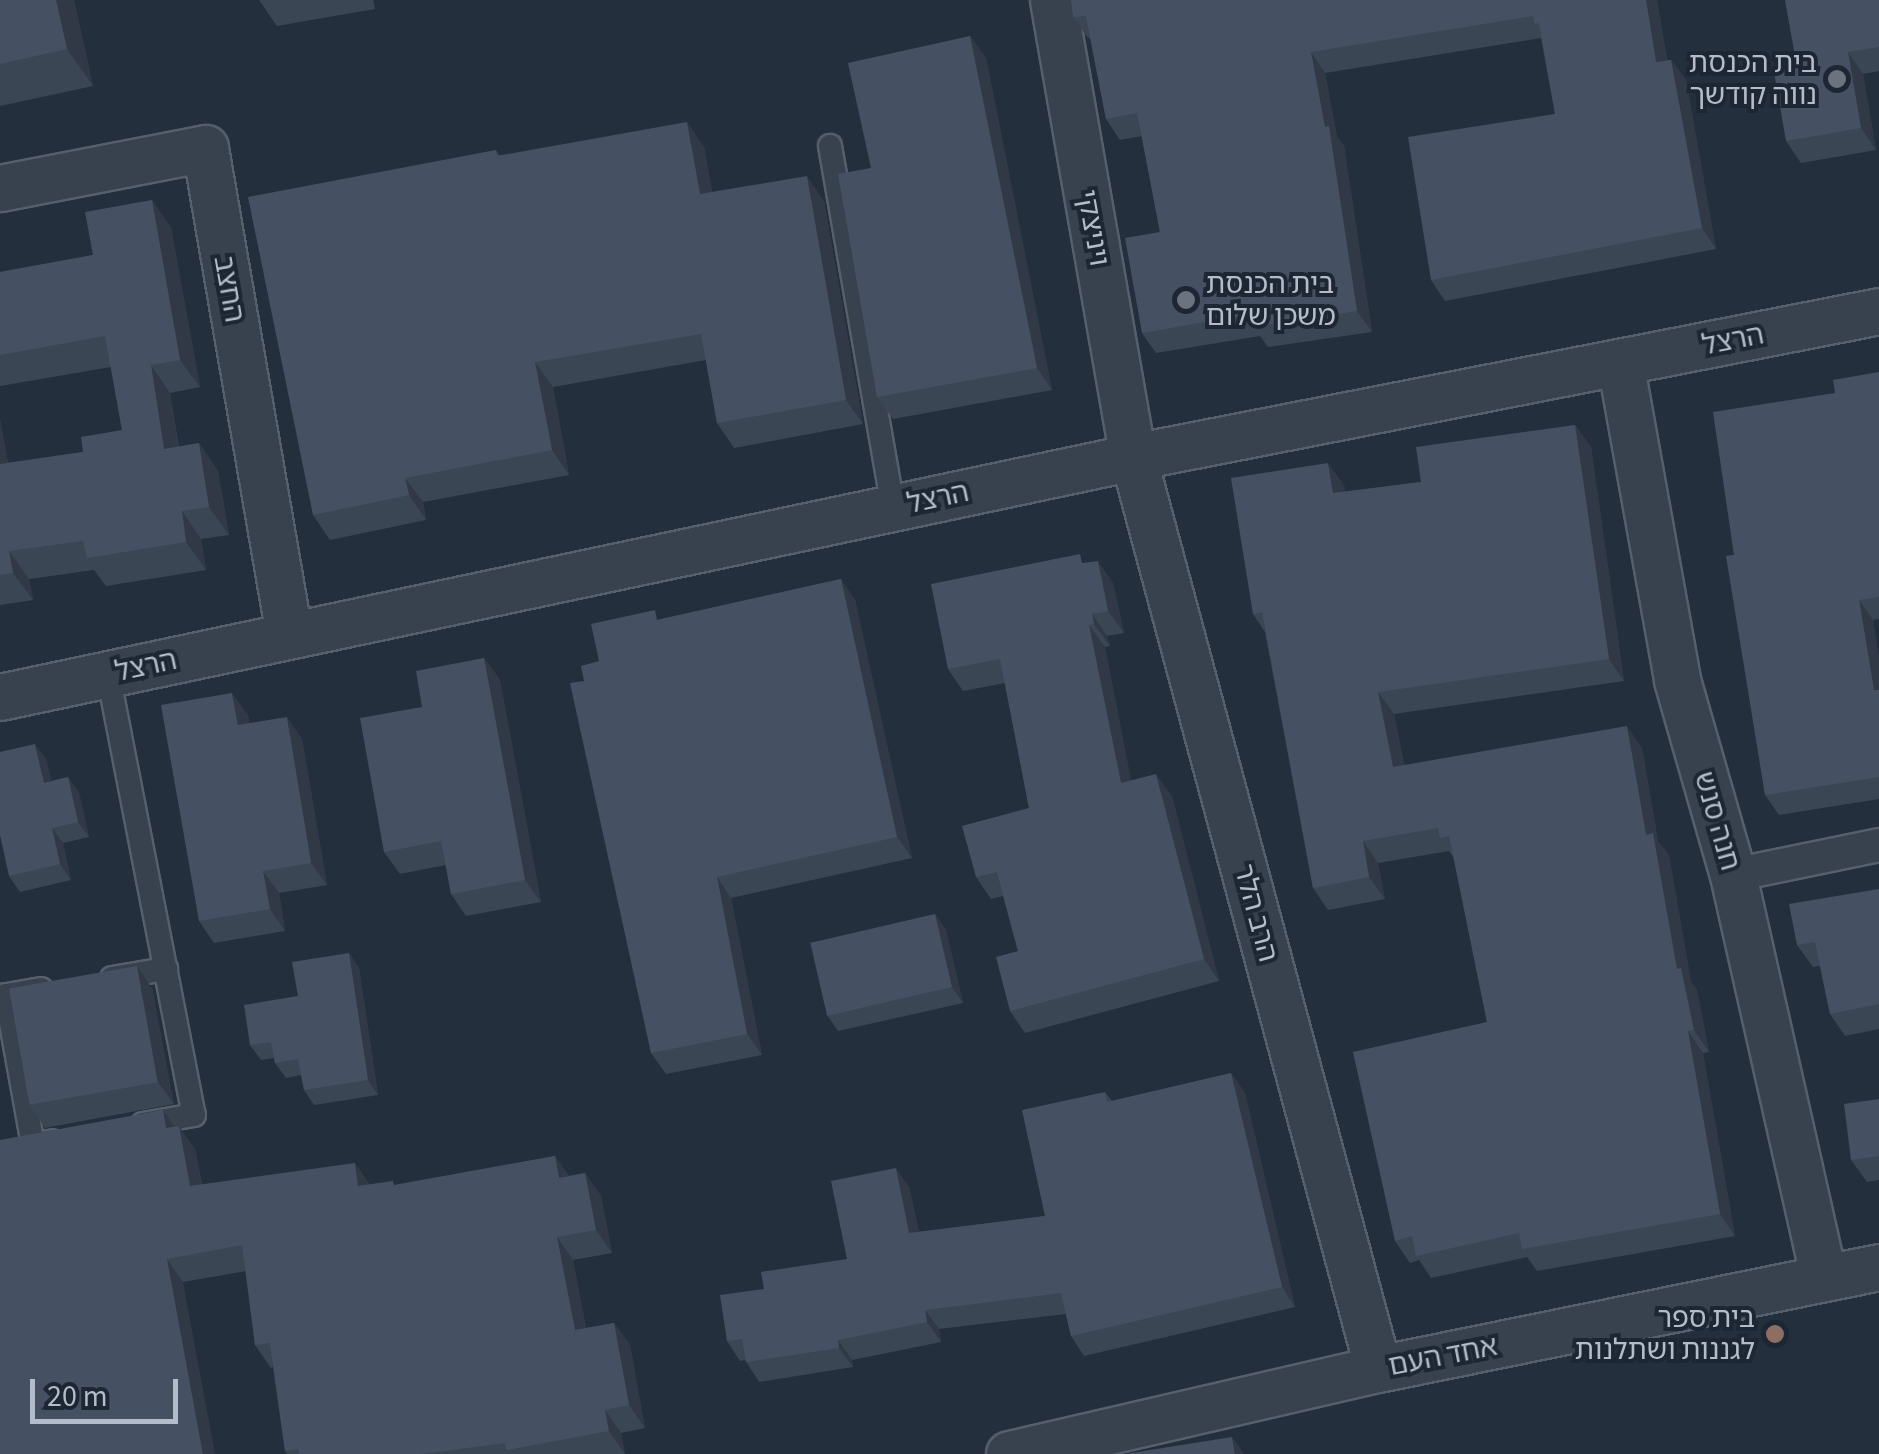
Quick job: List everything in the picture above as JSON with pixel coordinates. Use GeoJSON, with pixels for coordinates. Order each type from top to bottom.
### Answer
{"type":"FeatureCollection","features":[{"type":"Feature","properties":{"kind":"street","name":"ויניצקי"},"geometry":{"type":"LineString","coordinates":[[1053,0],[1133,457]]}},
{"type":"Feature","properties":{"kind":"street","name":"החצב"},"geometry":{"type":"LineString","coordinates":[[0,188],[205,148],[290,635]]}},
{"type":"Feature","properties":{"kind":"street","name":"הרצל"},"geometry":{"type":"LineString","coordinates":[[0,696],[1133,457],[1879,312]]}},
{"type":"Feature","properties":{"kind":"street","name":"חנה סנש"},"geometry":{"type":"LineString","coordinates":[[1620,362],[1677,680],[1733,875],[1824,1278]]}},
{"type":"Feature","properties":{"kind":"street","name":"הרב הלר"},"geometry":{"type":"LineString","coordinates":[[1133,457],[1378,1369]]}},
{"type":"Feature","properties":{"kind":"street"},"geometry":{"type":"LineString","coordinates":[[1733,875],[1879,846]]}},
{"type":"Feature","properties":{"kind":"street","name":"אחד העם"},"geometry":{"type":"LineString","coordinates":[[1009,1454],[1378,1369],[1879,1267]]}},
{"type":"Feature","properties":{"kind":"lane"},"geometry":{"type":"LineString","coordinates":[[830,146],[893,508]]}},
{"type":"Feature","properties":{"kind":"lane"},"geometry":{"type":"LineString","coordinates":[[108,674],[194,1114],[122,1128]]}},
{"type":"Feature","properties":{"kind":"lane"},"geometry":{"type":"LineString","coordinates":[[95,980],[166,969]]}},
{"type":"Feature","properties":{"kind":"lane"},"geometry":{"type":"LineString","coordinates":[[59,986],[6,995],[33,1145],[68,1138]]}},
{"type":"Feature","properties":{"kind":"building"},"geometry":{"type":"Polygon","coordinates":[[[0,0],[56,0],[67,49],[0,64],[0,0]]]}},
{"type":"Feature","properties":{"kind":"building"},"geometry":{"type":"Polygon","coordinates":[[[1071,0],[1646,0],[1656,62],[1671,60],[1702,228],[1431,280],[1408,137],[1555,114],[1539,23],[1535,24],[1533,16],[1311,52],[1325,127],[1329,126],[1357,311],[1253,327],[1251,314],[1142,333],[1125,238],[1160,232],[1137,113],[1106,119],[1086,16],[1073,17],[1071,0]]]}},
{"type":"Feature","properties":{"kind":"building","name":"בית הכנסת נווה קודשך"},"geometry":{"type":"Polygon","coordinates":[[[1785,0],[1879,0],[1879,47],[1848,52],[1861,128],[1786,141],[1773,66],[1796,62],[1785,0]]]}},
{"type":"Feature","properties":{"kind":"building"},"geometry":{"type":"Polygon","coordinates":[[[970,36],[1037,368],[877,397],[838,174],[871,168],[848,63],[970,36]]]}},
{"type":"Feature","properties":{"kind":"building"},"geometry":{"type":"Polygon","coordinates":[[[687,122],[700,194],[807,176],[846,400],[717,423],[701,334],[535,362],[552,450],[405,478],[409,495],[313,515],[248,197],[496,150],[497,156],[687,122]]]}},
{"type":"Feature","properties":{"kind":"building"},"geometry":{"type":"Polygon","coordinates":[[[152,200],[180,360],[151,365],[164,449],[199,443],[209,507],[182,511],[186,542],[87,558],[83,541],[9,551],[13,573],[0,575],[0,464],[83,452],[81,437],[122,430],[105,336],[0,355],[0,272],[93,255],[85,212],[152,200]]]}},
{"type":"Feature","properties":{"kind":"building"},"geometry":{"type":"Polygon","coordinates":[[[1879,372],[1879,597],[1859,600],[1874,690],[1879,690],[1879,777],[1765,795],[1726,556],[1734,555],[1713,412],[1835,393],[1833,380],[1879,372]]]}},
{"type":"Feature","properties":{"kind":"building"},"geometry":{"type":"Polygon","coordinates":[[[1575,425],[1609,659],[1378,692],[1393,767],[1627,726],[1646,835],[1653,833],[1677,969],[1681,968],[1694,1030],[1688,1031],[1720,1214],[1522,1249],[1519,1233],[1416,1256],[1412,1236],[1395,1241],[1353,1052],[1487,1022],[1449,836],[1440,838],[1438,828],[1363,841],[1369,877],[1313,888],[1262,612],[1253,614],[1231,478],[1328,463],[1333,493],[1421,482],[1416,447],[1575,425]]]}},
{"type":"Feature","properties":{"kind":"building"},"geometry":{"type":"Polygon","coordinates":[[[1080,554],[1082,563],[1098,561],[1108,611],[1092,614],[1094,624],[1089,625],[1121,783],[1156,774],[1204,959],[1010,1011],[996,957],[1018,951],[997,872],[976,877],[962,826],[1029,808],[1000,659],[948,669],[931,584],[1080,554]]]}},
{"type":"Feature","properties":{"kind":"building"},"geometry":{"type":"Polygon","coordinates":[[[841,579],[897,837],[717,877],[747,1034],[651,1053],[570,683],[584,681],[581,666],[599,661],[591,624],[655,610],[657,620],[841,579]]]}},
{"type":"Feature","properties":{"kind":"building"},"geometry":{"type":"Polygon","coordinates":[[[484,658],[525,880],[451,894],[441,841],[384,852],[360,718],[422,707],[416,671],[484,658]]]}},
{"type":"Feature","properties":{"kind":"building"},"geometry":{"type":"Polygon","coordinates":[[[232,693],[238,725],[287,717],[311,863],[263,871],[270,909],[199,921],[161,705],[232,693]]]}},
{"type":"Feature","properties":{"kind":"building"},"geometry":{"type":"Polygon","coordinates":[[[35,744],[44,783],[68,777],[78,822],[52,828],[60,864],[9,876],[0,835],[0,752],[35,744]]]}},
{"type":"Feature","properties":{"kind":"building"},"geometry":{"type":"Polygon","coordinates":[[[1879,889],[1879,1004],[1830,1014],[1815,942],[1797,945],[1789,904],[1879,889]]]}},
{"type":"Feature","properties":{"kind":"building"},"geometry":{"type":"Polygon","coordinates":[[[935,914],[952,987],[827,1016],[810,943],[935,914]]]}},
{"type":"Feature","properties":{"kind":"building"},"geometry":{"type":"Polygon","coordinates":[[[349,953],[368,1080],[304,1090],[298,1059],[275,1063],[271,1042],[250,1045],[244,1005],[298,996],[292,962],[349,953]]]}},
{"type":"Feature","properties":{"kind":"building"},"geometry":{"type":"Polygon","coordinates":[[[137,966],[157,1082],[29,1105],[9,989],[137,966]]]}},
{"type":"Feature","properties":{"kind":"building"},"geometry":{"type":"Polygon","coordinates":[[[1231,1073],[1282,1287],[1071,1336],[1061,1293],[925,1310],[927,1322],[838,1340],[839,1348],[746,1362],[742,1339],[727,1341],[720,1295],[764,1289],[761,1272],[847,1259],[831,1181],[896,1168],[909,1233],[1045,1216],[1022,1110],[1105,1092],[1107,1102],[1231,1073]]]}},
{"type":"Feature","properties":{"kind":"building"},"geometry":{"type":"Polygon","coordinates":[[[1879,1099],[1879,1156],[1851,1160],[1844,1104],[1879,1099]]]}},
{"type":"Feature","properties":{"kind":"building"},"geometry":{"type":"Polygon","coordinates":[[[163,1110],[166,1128],[179,1126],[190,1186],[355,1163],[358,1186],[393,1181],[394,1185],[555,1156],[559,1178],[585,1173],[596,1230],[557,1237],[575,1330],[614,1323],[629,1405],[605,1410],[609,1431],[506,1450],[505,1443],[422,1454],[285,1451],[270,1343],[255,1345],[242,1245],[167,1259],[203,1454],[0,1454],[0,1140],[163,1110]]]}},
{"type":"Feature","properties":{"kind":"building"},"geometry":{"type":"Polygon","coordinates":[[[1232,1437],[1235,1454],[1125,1454],[1232,1437]]]}},
{"type":"Feature","properties":{"kind":"place","name":"בית הכנסת נווה קודשך"},"geometry":{"type":"Point","coordinates":[1837,79]}},
{"type":"Feature","properties":{"kind":"place","name":"בית הכנסת משכן שלום"},"geometry":{"type":"Point","coordinates":[1186,300]}},
{"type":"Feature","properties":{"kind":"place","name":"בית ספר לגננות ושתלנות"},"geometry":{"type":"Point","coordinates":[1775,1334]}}]}
